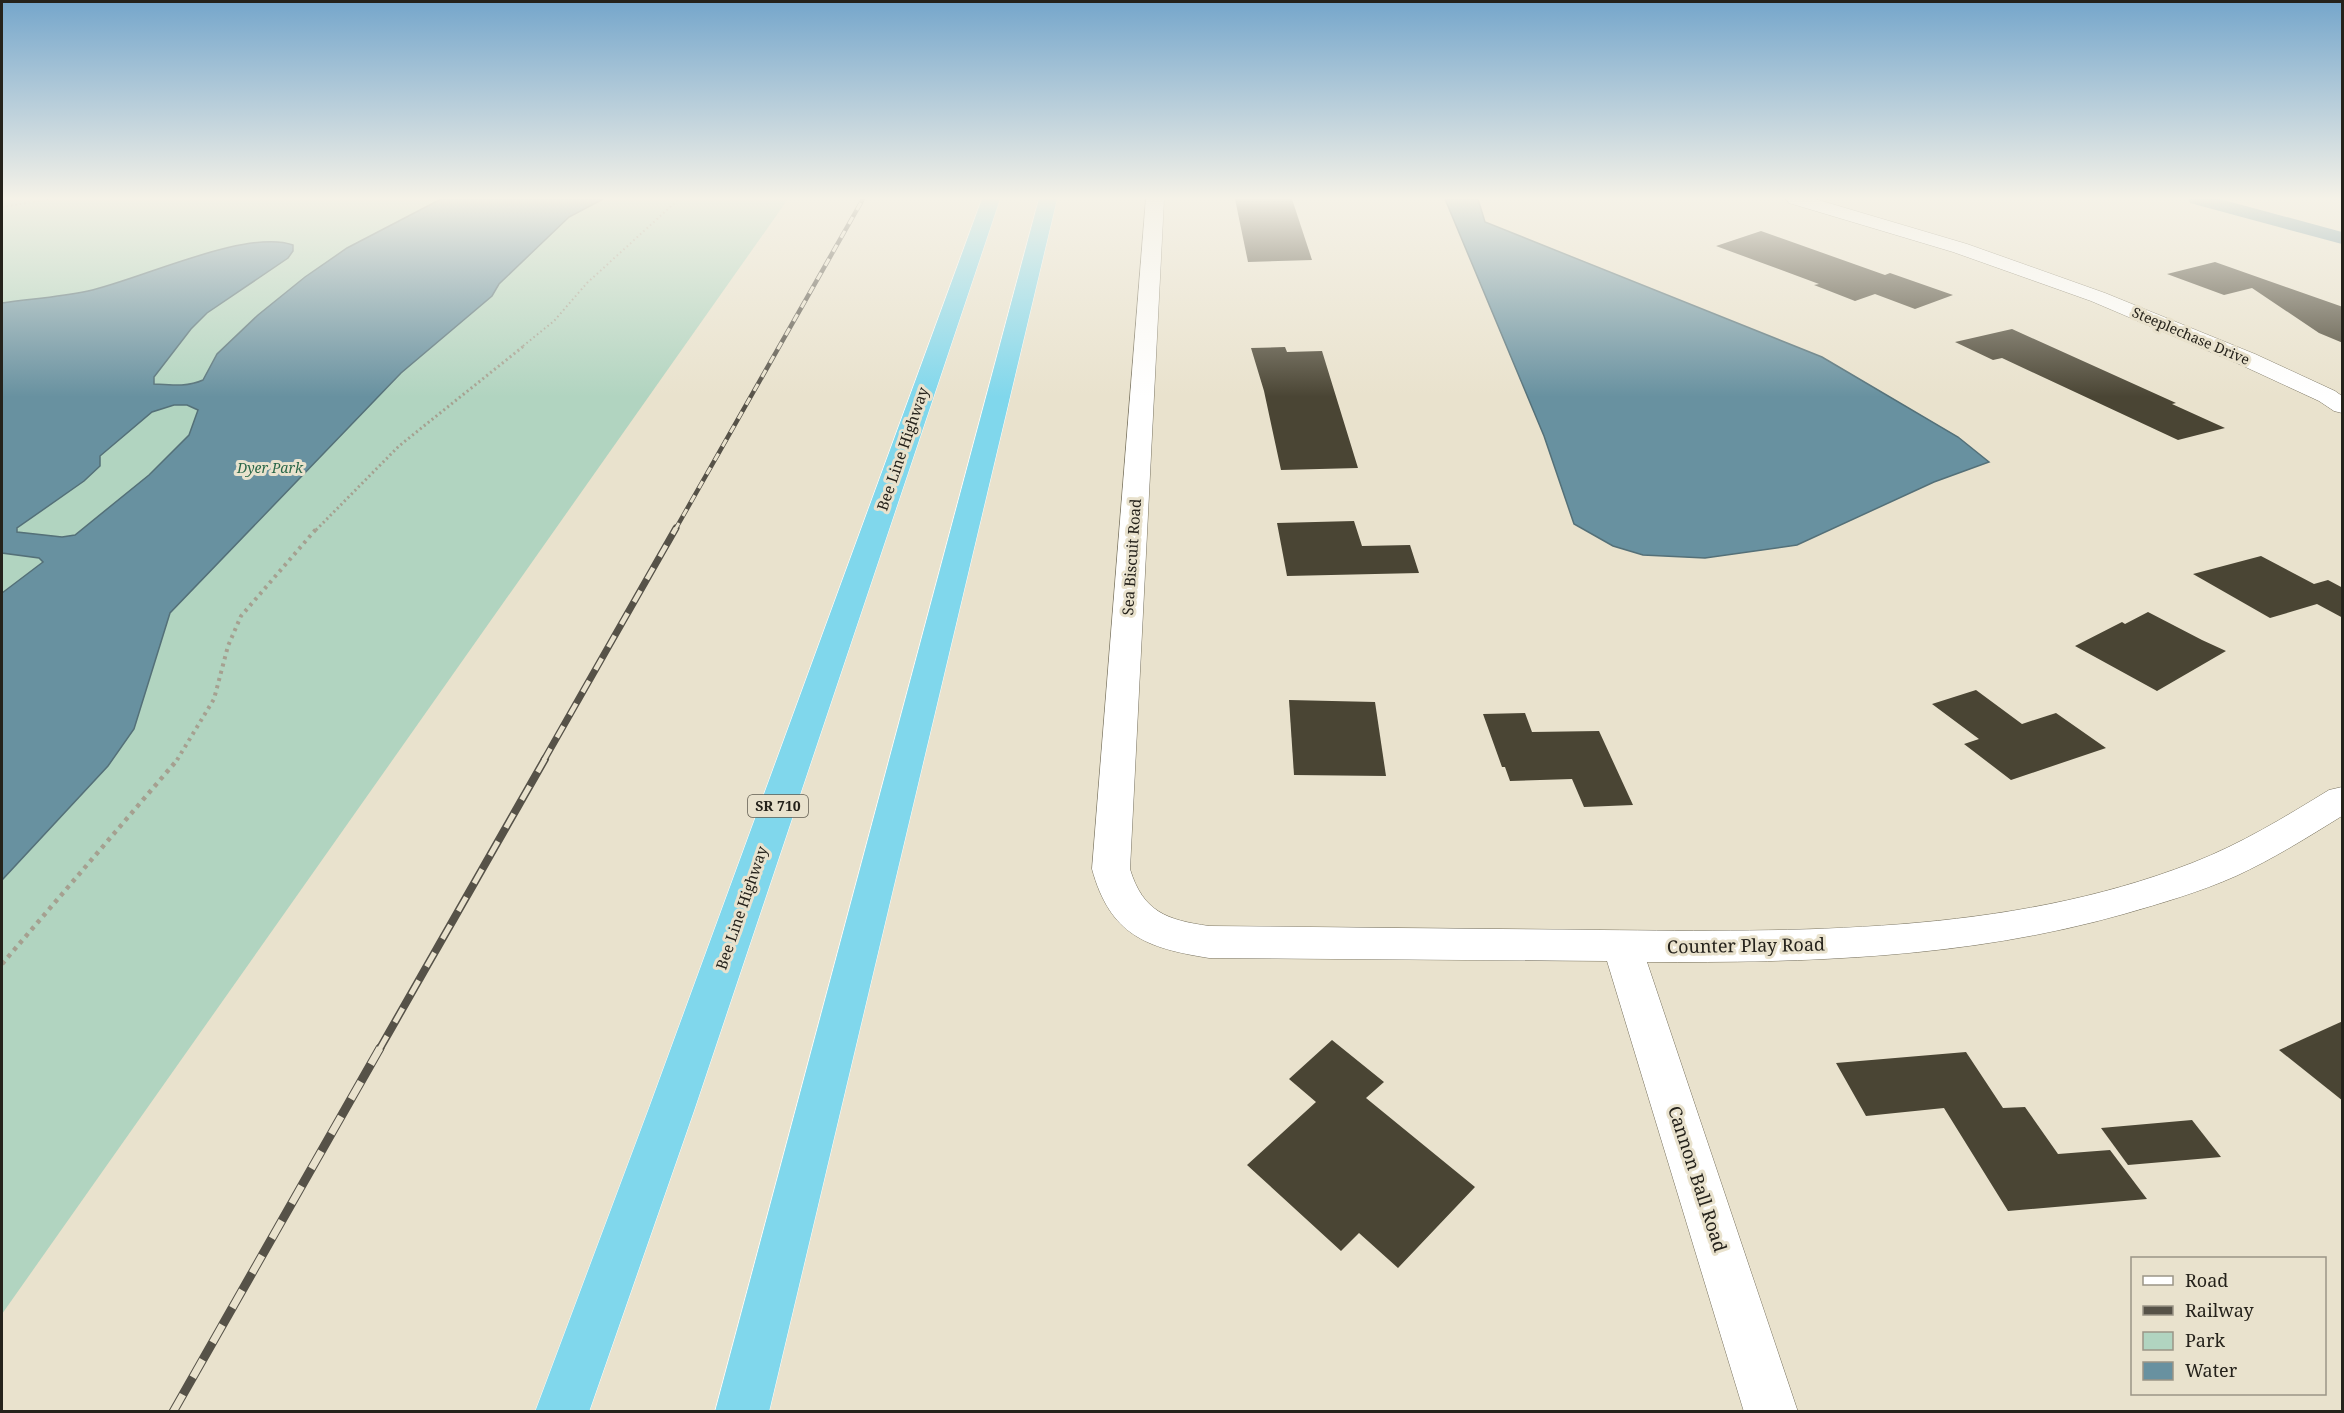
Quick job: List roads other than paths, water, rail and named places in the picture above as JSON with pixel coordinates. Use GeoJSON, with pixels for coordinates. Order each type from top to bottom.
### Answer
{"type":"FeatureCollection","features":[{"type":"Feature","properties":{"kind":"highway","name":"Bee Line Highway"},"geometry":{"type":"LineString","coordinates":[[562,1412],[672,1108],[968,265]]}},
{"type":"Feature","properties":{"kind":"highway"},"geometry":{"type":"LineString","coordinates":[[742,1412],[1031,265]]}},
{"type":"Feature","properties":{"kind":"street","name":"Sea Biscuit Road"},"geometry":{"type":"LineString","coordinates":[[1129,911],[1116,891],[1111,869],[1151,265]]}},
{"type":"Feature","properties":{"kind":"street","name":"Steeplechase Drive"},"geometry":{"type":"LineString","coordinates":[[2008,265],[2088,293],[2247,359],[2327,396],[2343,406]]}},
{"type":"Feature","properties":{"kind":"street","name":"Counter Play Road"},"geometry":{"type":"LineString","coordinates":[[1129,911],[1151,927],[1178,938],[1209,942],[1753,947],[1839,945],[1949,935],[2026,922],[2120,901],[2204,873],[2274,841],[2343,799]]}},
{"type":"Feature","properties":{"kind":"street","name":"Cannon Ball Road"},"geometry":{"type":"LineString","coordinates":[[1622,946],[1771,1412]]}},
{"type":"Feature","properties":{"kind":"water"},"geometry":{"type":"Polygon","coordinates":[[[171,265],[278,265],[207,313],[191,329],[154,377],[154,384],[191,384],[203,380],[217,354],[258,315],[322,265],[519,265],[499,284],[492,296],[401,373],[170,613],[134,729],[108,766],[2,880],[2,593],[43,562],[39,558],[2,553],[2,303],[88,291],[171,265]],[[174,405],[152,412],[100,456],[100,466],[84,481],[17,528],[17,532],[62,537],[75,535],[149,475],[189,435],[198,410],[187,405],[174,405]]]}},
{"type":"Feature","properties":{"kind":"water"},"geometry":{"type":"Polygon","coordinates":[[[1473,265],[1592,265],[1822,357],[1958,437],[1989,462],[1934,482],[1797,545],[1705,558],[1643,555],[1613,546],[1574,524],[1544,436],[1473,265]]]}},
{"type":"Feature","properties":{"kind":"railway"},"geometry":{"type":"LineString","coordinates":[[675,530],[826,265]]}},
{"type":"Feature","properties":{"kind":"railway"},"geometry":{"type":"LineString","coordinates":[[544,760],[676,528]]}},
{"type":"Feature","properties":{"kind":"railway"},"geometry":{"type":"LineString","coordinates":[[379,1050],[545,759]]}},
{"type":"Feature","properties":{"kind":"railway"},"geometry":{"type":"LineString","coordinates":[[173,1412],[380,1048]]}},
{"type":"Feature","properties":{"kind":"park label","name":"Dyer Park"},"geometry":{"type":"Point","coordinates":[270,468]}}]}
